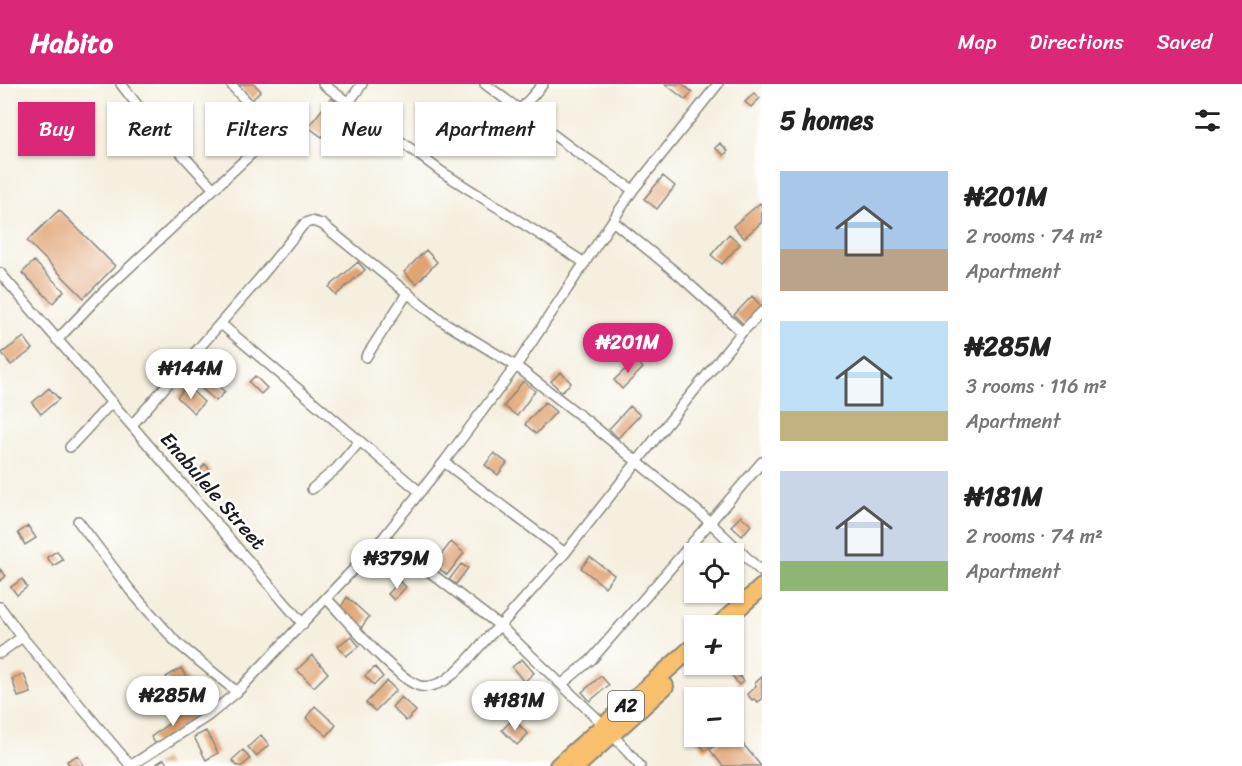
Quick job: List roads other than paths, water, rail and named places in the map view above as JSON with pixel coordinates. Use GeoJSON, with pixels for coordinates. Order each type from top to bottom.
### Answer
{"type":"FeatureCollection","features":[{"type":"Feature","properties":{"kind":"highway"},"geometry":{"type":"LineString","coordinates":[[730,615],[762,587]]}},
{"type":"Feature","properties":{"kind":"highway"},"geometry":{"type":"LineString","coordinates":[[744,617],[762,602]]}},
{"type":"Feature","properties":{"kind":"highway","name":"A2"},"geometry":{"type":"LineString","coordinates":[[577,766],[608,730],[684,656]]}},
{"type":"Feature","properties":{"kind":"highway","name":"A2"},"geometry":{"type":"LineString","coordinates":[[558,766],[608,730],[684,668]]}},
{"type":"Feature","properties":{"kind":"street"},"geometry":{"type":"LineString","coordinates":[[121,84],[138,106],[213,188]]}},
{"type":"Feature","properties":{"kind":"street"},"geometry":{"type":"LineString","coordinates":[[57,340],[101,294],[266,140],[268,133],[264,123],[231,84]]}},
{"type":"Feature","properties":{"kind":"street"},"geometry":{"type":"LineString","coordinates":[[323,84],[349,102],[362,84]]}},
{"type":"Feature","properties":{"kind":"street"},"geometry":{"type":"LineString","coordinates":[[485,84],[509,102]]}},
{"type":"Feature","properties":{"kind":"street"},"geometry":{"type":"LineString","coordinates":[[527,102],[543,84]]}},
{"type":"Feature","properties":{"kind":"street"},"geometry":{"type":"LineString","coordinates":[[0,607],[22,637],[131,766],[208,716],[237,692],[384,537],[516,366],[614,222],[633,190],[718,84]]}},
{"type":"Feature","properties":{"kind":"street"},"geometry":{"type":"LineString","coordinates":[[556,135],[633,190]]}},
{"type":"Feature","properties":{"kind":"street"},"geometry":{"type":"LineString","coordinates":[[403,143],[442,172],[585,263]]}},
{"type":"Feature","properties":{"kind":"street"},"geometry":{"type":"LineString","coordinates":[[132,425],[304,224],[311,221],[322,224],[442,321],[516,366],[637,461],[710,523],[762,572]]}},
{"type":"Feature","properties":{"kind":"street"},"geometry":{"type":"LineString","coordinates":[[614,222],[679,275],[742,332]]}},
{"type":"Feature","properties":{"kind":"street","name":"Enabulele Street"},"geometry":{"type":"LineString","coordinates":[[0,273],[303,624]]}},
{"type":"Feature","properties":{"kind":"street"},"geometry":{"type":"LineString","coordinates":[[366,357],[408,292]]}},
{"type":"Feature","properties":{"kind":"street"},"geometry":{"type":"LineString","coordinates":[[327,599],[393,668],[419,686],[431,687],[443,681],[466,664],[489,635],[500,626],[565,553],[742,332],[762,312]]}},
{"type":"Feature","properties":{"kind":"street"},"geometry":{"type":"LineString","coordinates":[[220,324],[420,492]]}},
{"type":"Feature","properties":{"kind":"street"},"geometry":{"type":"LineString","coordinates":[[70,447],[112,402]]}},
{"type":"Feature","properties":{"kind":"street"},"geometry":{"type":"LineString","coordinates":[[312,489],[337,468],[359,442]]}},
{"type":"Feature","properties":{"kind":"street"},"geometry":{"type":"LineString","coordinates":[[444,462],[565,553]]}},
{"type":"Feature","properties":{"kind":"street"},"geometry":{"type":"LineString","coordinates":[[562,684],[592,659],[762,462]]}},
{"type":"Feature","properties":{"kind":"street"},"geometry":{"type":"LineString","coordinates":[[78,521],[130,590],[176,642],[237,692]]}},
{"type":"Feature","properties":{"kind":"street"},"geometry":{"type":"LineString","coordinates":[[384,537],[500,626],[562,684],[640,766]]}},
{"type":"Feature","properties":{"kind":"street"},"geometry":{"type":"LineString","coordinates":[[0,653],[22,637]]}}]}
